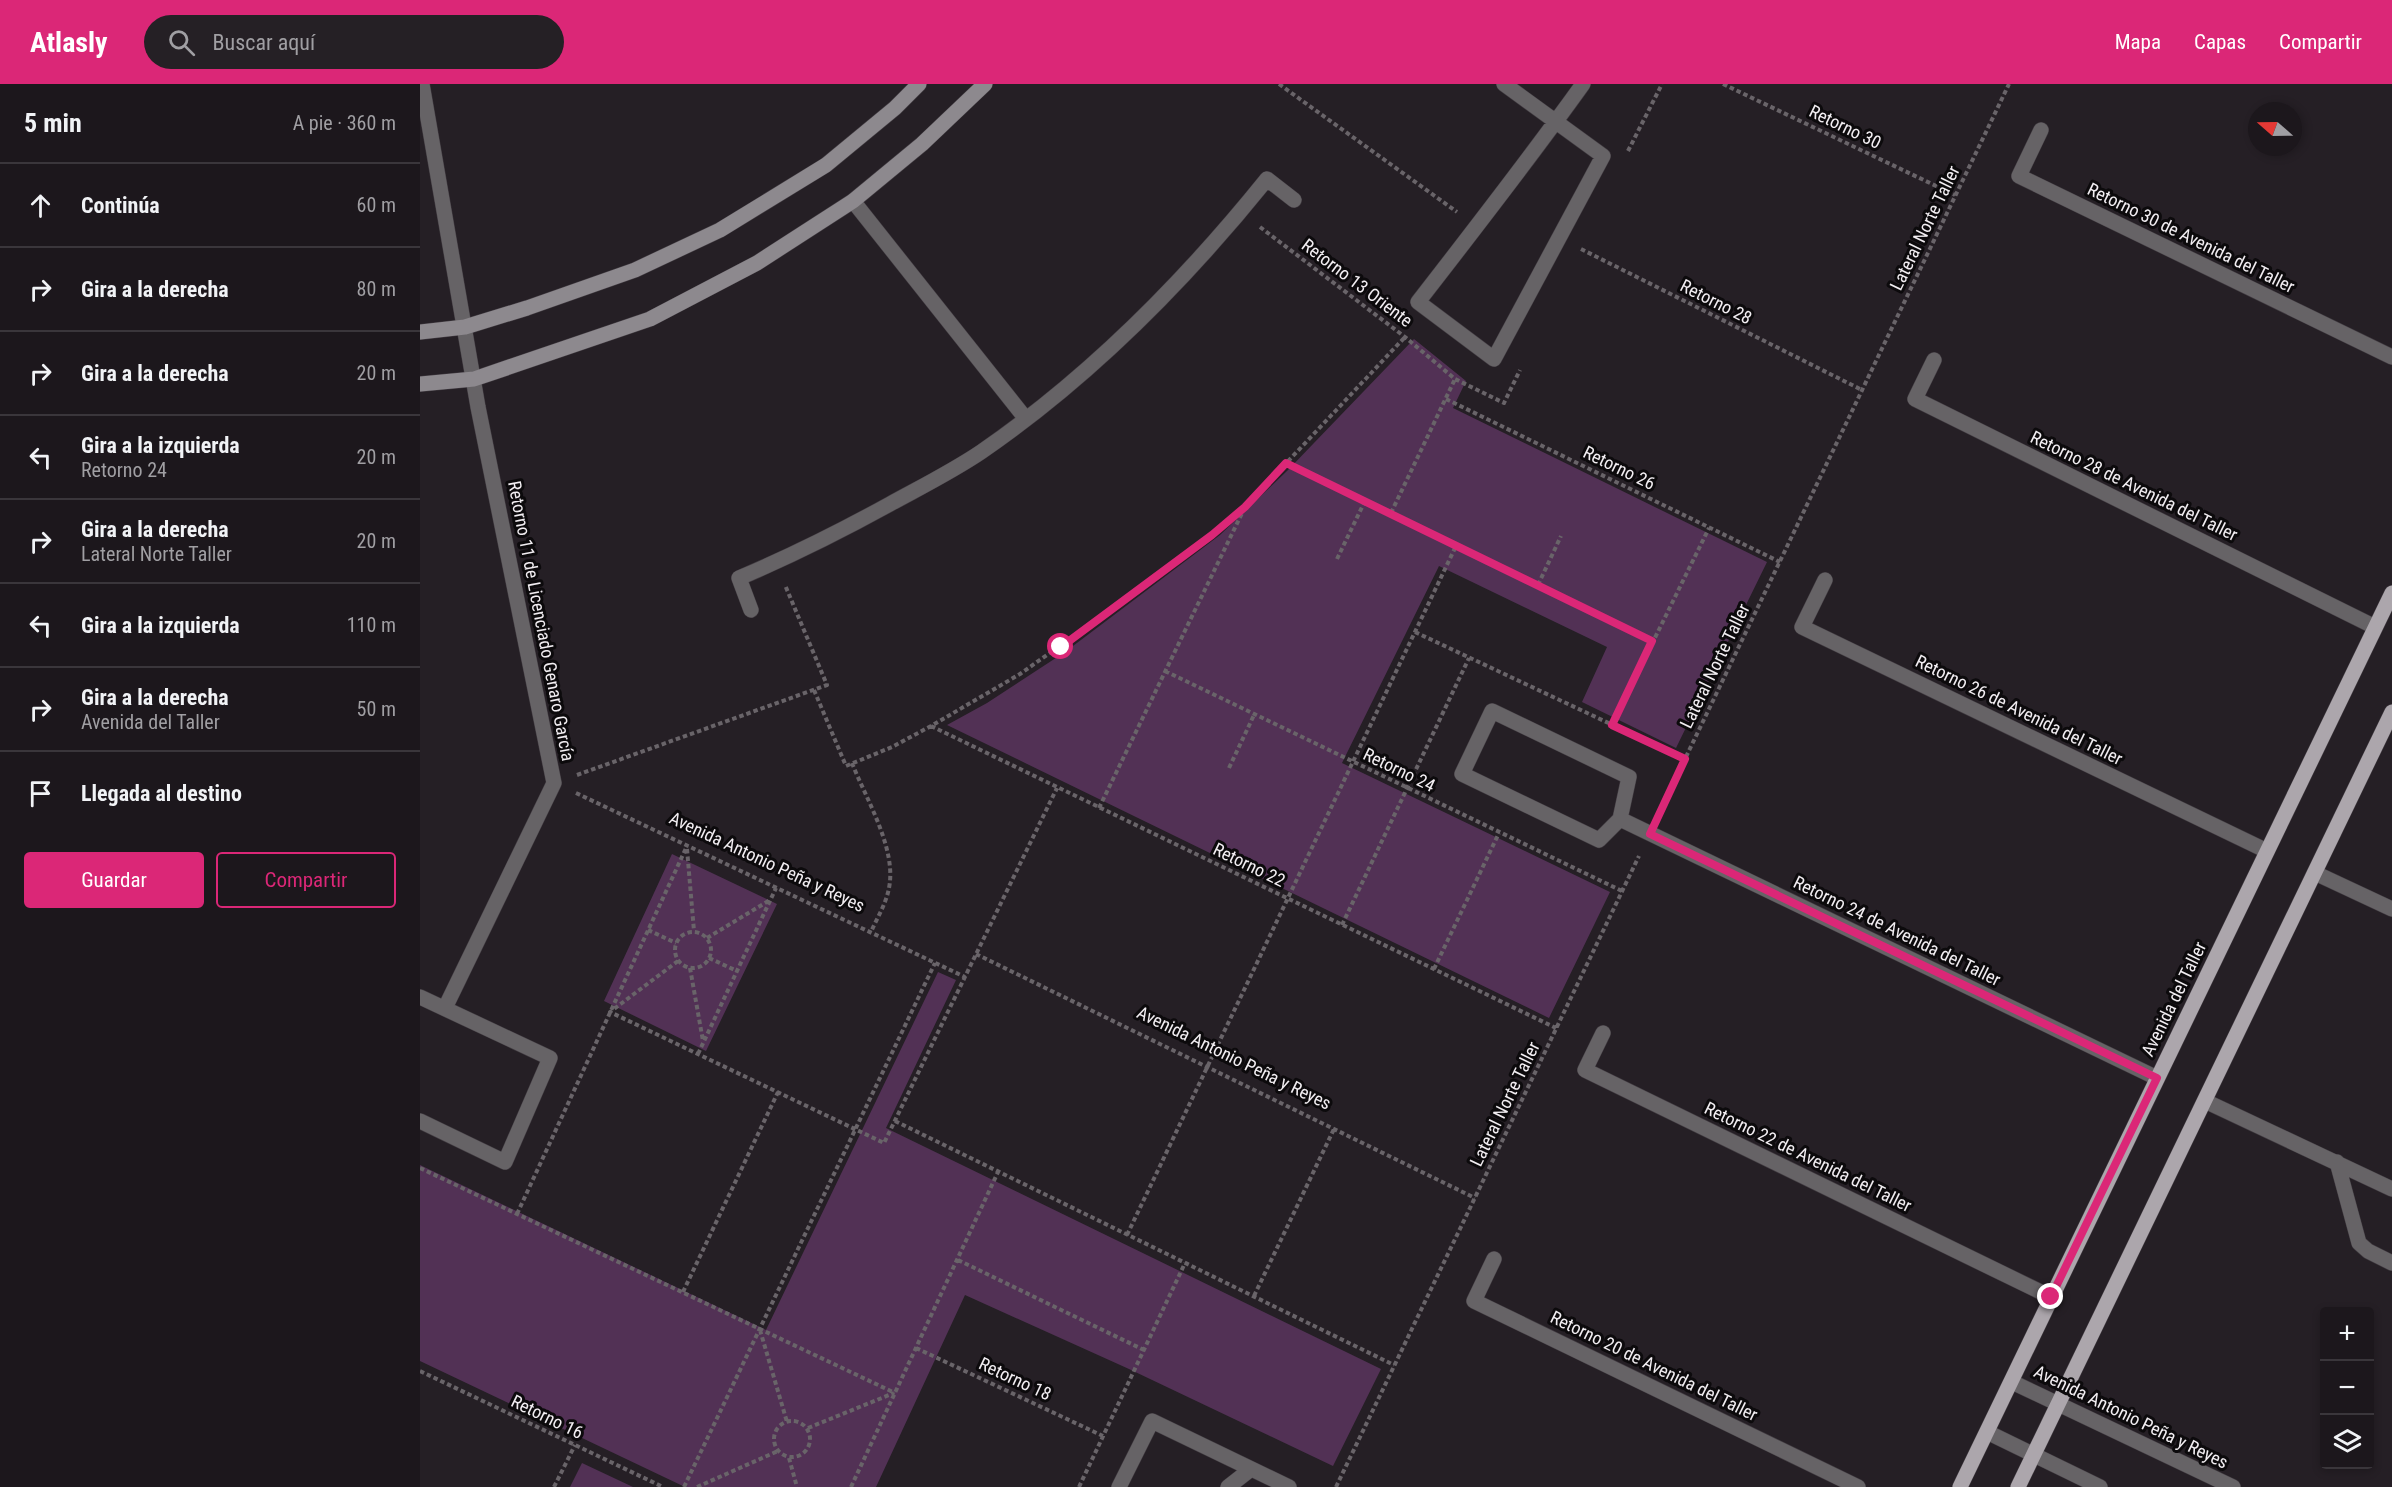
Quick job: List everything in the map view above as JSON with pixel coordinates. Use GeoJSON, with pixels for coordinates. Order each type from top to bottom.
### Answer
{"type":"FeatureCollection","features":[{"type":"Feature","properties":{"kind":"main road","name":"Avenida del Taller"},"geometry":{"type":"LineString","coordinates":[[1960,1487],[2392,593]]}},
{"type":"Feature","properties":{"kind":"main road"},"geometry":{"type":"LineString","coordinates":[[2018,1487],[2392,712]]}},
{"type":"Feature","properties":{"kind":"street","name":"Retorno 11 de Licenciado Genaro García"},"geometry":{"type":"LineString","coordinates":[[422,84],[474,378],[554,783],[445,1008]]}},
{"type":"Feature","properties":{"kind":"street"},"geometry":{"type":"LineString","coordinates":[[420,332],[465,327],[527,308],[635,270],[720,230],[826,165],[895,108],[919,84]]}},
{"type":"Feature","properties":{"kind":"street"},"geometry":{"type":"LineString","coordinates":[[420,384],[474,378],[650,319],[757,263],[853,201],[922,144],[985,84]]}},
{"type":"Feature","properties":{"kind":"street"},"geometry":{"type":"LineString","coordinates":[[1504,84],[1556,122],[1603,156],[1494,359],[1418,302],[1556,122],[1583,84]]}},
{"type":"Feature","properties":{"kind":"street","name":"Retorno 30 de Avenida del Taller"},"geometry":{"type":"LineString","coordinates":[[2041,130],[2019,176],[2392,357]]}},
{"type":"Feature","properties":{"kind":"street"},"geometry":{"type":"LineString","coordinates":[[751,610],[740,578],[776,563],[937,478],[980,453],[1026,419],[1070,384],[1133,327],[1171,289],[1267,179],[1294,200]]}},
{"type":"Feature","properties":{"kind":"street"},"geometry":{"type":"LineString","coordinates":[[853,201],[1026,419]]}},
{"type":"Feature","properties":{"kind":"street","name":"Retorno 28 de Avenida del Taller"},"geometry":{"type":"LineString","coordinates":[[1934,360],[1915,399],[2375,627]]}},
{"type":"Feature","properties":{"kind":"street","name":"Retorno 26 de Avenida del Taller"},"geometry":{"type":"LineString","coordinates":[[1825,580],[1802,627],[2267,851]]}},
{"type":"Feature","properties":{"kind":"street"},"geometry":{"type":"LineString","coordinates":[[1492,711],[1629,777],[1620,819],[1599,840],[1462,774],[1492,711]]}},
{"type":"Feature","properties":{"kind":"street","name":"Retorno 24 de Avenida del Taller"},"geometry":{"type":"LineString","coordinates":[[1620,819],[2157,1078]]}},
{"type":"Feature","properties":{"kind":"street"},"geometry":{"type":"LineString","coordinates":[[2315,873],[2392,909]]}},
{"type":"Feature","properties":{"kind":"street"},"geometry":{"type":"LineString","coordinates":[[420,997],[550,1058],[505,1162],[420,1121]]}},
{"type":"Feature","properties":{"kind":"street","name":"Retorno 22 de Avenida del Taller"},"geometry":{"type":"LineString","coordinates":[[1603,1033],[1585,1070],[2051,1297]]}},
{"type":"Feature","properties":{"kind":"street"},"geometry":{"type":"LineString","coordinates":[[2205,1101],[2392,1189]]}},
{"type":"Feature","properties":{"kind":"street"},"geometry":{"type":"LineString","coordinates":[[2337,1162],[2360,1244],[2368,1251],[2392,1263]]}},
{"type":"Feature","properties":{"kind":"street","name":"Retorno 20 de Avenida del Taller"},"geometry":{"type":"LineString","coordinates":[[1494,1259],[1474,1301],[1858,1487]]}},
{"type":"Feature","properties":{"kind":"street","name":"Avenida Antonio Peña y Reyes"},"geometry":{"type":"LineString","coordinates":[[2012,1382],[2233,1487]]}},
{"type":"Feature","properties":{"kind":"street"},"geometry":{"type":"LineString","coordinates":[[1119,1487],[1152,1421],[1289,1487]]}},
{"type":"Feature","properties":{"kind":"street"},"geometry":{"type":"LineString","coordinates":[[1987,1432],[2100,1487]]}},
{"type":"Feature","properties":{"kind":"street"},"geometry":{"type":"LineString","coordinates":[[1228,1487],[1251,1469]]}},
{"type":"Feature","properties":{"kind":"path"},"geometry":{"type":"LineString","coordinates":[[1279,84],[1446,205]]}},
{"type":"Feature","properties":{"kind":"path","name":"Retorno 30"},"geometry":{"type":"LineString","coordinates":[[1723,84],[1955,195]]}},
{"type":"Feature","properties":{"kind":"path","name":"Lateral Norte Taller"},"geometry":{"type":"LineString","coordinates":[[1336,1487],[2008,84]]}},
{"type":"Feature","properties":{"kind":"path","name":"Retorno 13 Oriente"},"geometry":{"type":"LineString","coordinates":[[1240,212],[1405,337],[1455,379],[1446,399]]}},
{"type":"Feature","properties":{"kind":"path","name":"Retorno 28"},"geometry":{"type":"LineString","coordinates":[[1559,237],[1862,390]]}},
{"type":"Feature","properties":{"kind":"path"},"geometry":{"type":"LineString","coordinates":[[814,690],[846,766],[892,747],[1001,686],[1061,647],[1139,590],[1245,507],[1405,337]]}},
{"type":"Feature","properties":{"kind":"path"},"geometry":{"type":"LineString","coordinates":[[1390,514],[1446,399]]}},
{"type":"Feature","properties":{"kind":"path","name":"Retorno 26"},"geometry":{"type":"LineString","coordinates":[[1446,399],[1780,562]]}},
{"type":"Feature","properties":{"kind":"path"},"geometry":{"type":"LineString","coordinates":[[1286,463],[1652,641]]}},
{"type":"Feature","properties":{"kind":"path"},"geometry":{"type":"LineString","coordinates":[[1337,559],[1365,501]]}},
{"type":"Feature","properties":{"kind":"path"},"geometry":{"type":"LineString","coordinates":[[1099,808],[1245,507]]}},
{"type":"Feature","properties":{"kind":"path"},"geometry":{"type":"LineString","coordinates":[[1612,725],[1709,528]]}},
{"type":"Feature","properties":{"kind":"path"},"geometry":{"type":"LineString","coordinates":[[1538,585],[1561,536]]}},
{"type":"Feature","properties":{"kind":"path"},"geometry":{"type":"LineString","coordinates":[[1127,1235],[1456,546]]}},
{"type":"Feature","properties":{"kind":"path"},"geometry":{"type":"LineString","coordinates":[[554,783],[827,685],[776,563]]}},
{"type":"Feature","properties":{"kind":"path"},"geometry":{"type":"LineString","coordinates":[[1415,632],[1685,759]]}},
{"type":"Feature","properties":{"kind":"path"},"geometry":{"type":"LineString","coordinates":[[1342,925],[1470,657]]}},
{"type":"Feature","properties":{"kind":"path","name":"Retorno 24"},"geometry":{"type":"LineString","coordinates":[[1166,671],[1622,891]]}},
{"type":"Feature","properties":{"kind":"path"},"geometry":{"type":"LineString","coordinates":[[1229,768],[1254,714]]}},
{"type":"Feature","properties":{"kind":"path","name":"Retorno 22"},"geometry":{"type":"LineString","coordinates":[[931,726],[1556,1028]]}},
{"type":"Feature","properties":{"kind":"path"},"geometry":{"type":"LineString","coordinates":[[852,763],[882,836],[891,868],[886,899],[871,932]]}},
{"type":"Feature","properties":{"kind":"path","name":"Avenida Antonio Peña y Reyes"},"geometry":{"type":"LineString","coordinates":[[554,783],[964,976]]}},
{"type":"Feature","properties":{"kind":"path"},"geometry":{"type":"LineString","coordinates":[[610,1012],[884,1143],[1057,788]]}},
{"type":"Feature","properties":{"kind":"path"},"geometry":{"type":"LineString","coordinates":[[1434,969],[1499,833]]}},
{"type":"Feature","properties":{"kind":"path"},"geometry":{"type":"LineString","coordinates":[[517,1214],[687,846]]}},
{"type":"Feature","properties":{"kind":"path"},"geometry":{"type":"LineString","coordinates":[[687,846],[694,932]]}},
{"type":"Feature","properties":{"kind":"path"},"geometry":{"type":"LineString","coordinates":[[698,1054],[776,888]]}},
{"type":"Feature","properties":{"kind":"path"},"geometry":{"type":"LineString","coordinates":[[706,938],[771,900]]}},
{"type":"Feature","properties":{"kind":"path"},"geometry":{"type":"LineString","coordinates":[[648,930],[676,943]]}},
{"type":"Feature","properties":{"kind":"path"},"geometry":{"type":"LineString","coordinates":[[694,932],[706,938],[710,944],[709,958],[697,968],[690,968],[678,961],[676,943],[680,937],[694,932]]}},
{"type":"Feature","properties":{"kind":"path","name":"Avenida Antonio Peña y Reyes"},"geometry":{"type":"LineString","coordinates":[[976,954],[1475,1198]]}},
{"type":"Feature","properties":{"kind":"path"},"geometry":{"type":"LineString","coordinates":[[709,958],[736,971]]}},
{"type":"Feature","properties":{"kind":"path"},"geometry":{"type":"LineString","coordinates":[[610,1012],[678,961]]}},
{"type":"Feature","properties":{"kind":"path"},"geometry":{"type":"LineString","coordinates":[[684,1487],[935,963]]}},
{"type":"Feature","properties":{"kind":"path"},"geometry":{"type":"LineString","coordinates":[[690,968],[703,1042]]}},
{"type":"Feature","properties":{"kind":"path"},"geometry":{"type":"LineString","coordinates":[[683,1292],[778,1092]]}},
{"type":"Feature","properties":{"kind":"path"},"geometry":{"type":"LineString","coordinates":[[895,1121],[1394,1365]]}},
{"type":"Feature","properties":{"kind":"path"},"geometry":{"type":"LineString","coordinates":[[1254,1296],[1334,1129]]}},
{"type":"Feature","properties":{"kind":"path"},"geometry":{"type":"LineString","coordinates":[[420,1168],[895,1393]]}},
{"type":"Feature","properties":{"kind":"path"},"geometry":{"type":"LineString","coordinates":[[851,1487],[999,1172]]}},
{"type":"Feature","properties":{"kind":"path"},"geometry":{"type":"LineString","coordinates":[[958,1260],[1144,1350]]}},
{"type":"Feature","properties":{"kind":"path"},"geometry":{"type":"LineString","coordinates":[[1079,1487],[1185,1263]]}},
{"type":"Feature","properties":{"kind":"path"},"geometry":{"type":"LineString","coordinates":[[760,1329],[787,1422]]}},
{"type":"Feature","properties":{"kind":"path","name":"Retorno 18"},"geometry":{"type":"LineString","coordinates":[[916,1348],[1102,1436]]}},
{"type":"Feature","properties":{"kind":"path","name":"Retorno 16"},"geometry":{"type":"LineString","coordinates":[[420,1371],[663,1487]]}},
{"type":"Feature","properties":{"kind":"path"},"geometry":{"type":"LineString","coordinates":[[808,1428],[895,1393]]}},
{"type":"Feature","properties":{"kind":"path"},"geometry":{"type":"LineString","coordinates":[[789,1458],[800,1456],[808,1448],[811,1437],[808,1428],[796,1421],[781,1424],[776,1432],[774,1443],[778,1450],[789,1458],[797,1487]]}},
{"type":"Feature","properties":{"kind":"path"},"geometry":{"type":"LineString","coordinates":[[554,1487],[575,1445]]}},
{"type":"Feature","properties":{"kind":"path"},"geometry":{"type":"LineString","coordinates":[[697,1487],[778,1450]]}},
{"type":"Feature","properties":{"kind":"shaded area"},"geometry":{"type":"Polygon","coordinates":[[[1414,339],[1466,381],[1453,408],[1767,562],[1676,748],[1582,702],[1607,647],[1439,566],[1342,763],[1610,892],[1549,1018],[947,725],[987,703],[1065,652],[1220,535],[1288,470],[1414,339]]]}},
{"type":"Feature","properties":{"kind":"shaded area"},"geometry":{"type":"Polygon","coordinates":[[[672,854],[777,904],[706,1051],[604,1001],[672,854]]]}},
{"type":"Feature","properties":{"kind":"shaded area"},"geometry":{"type":"Polygon","coordinates":[[[938,972],[956,980],[886,1128],[1381,1369],[1333,1466],[1129,1369],[965,1295],[876,1487],[685,1487],[420,1361],[420,1165],[766,1330],[938,972]]]}},
{"type":"Feature","properties":{"kind":"shaded area"},"geometry":{"type":"Polygon","coordinates":[[[582,1463],[633,1487],[570,1487],[582,1463]]]}},
{"type":"Feature","properties":{"kind":"route"},"geometry":{"type":"LineString","coordinates":[[1061,647],[1212,535],[1245,507],[1286,463],[1652,641],[1612,725],[1685,759],[1650,834],[2157,1078],[2051,1297]]}}]}
